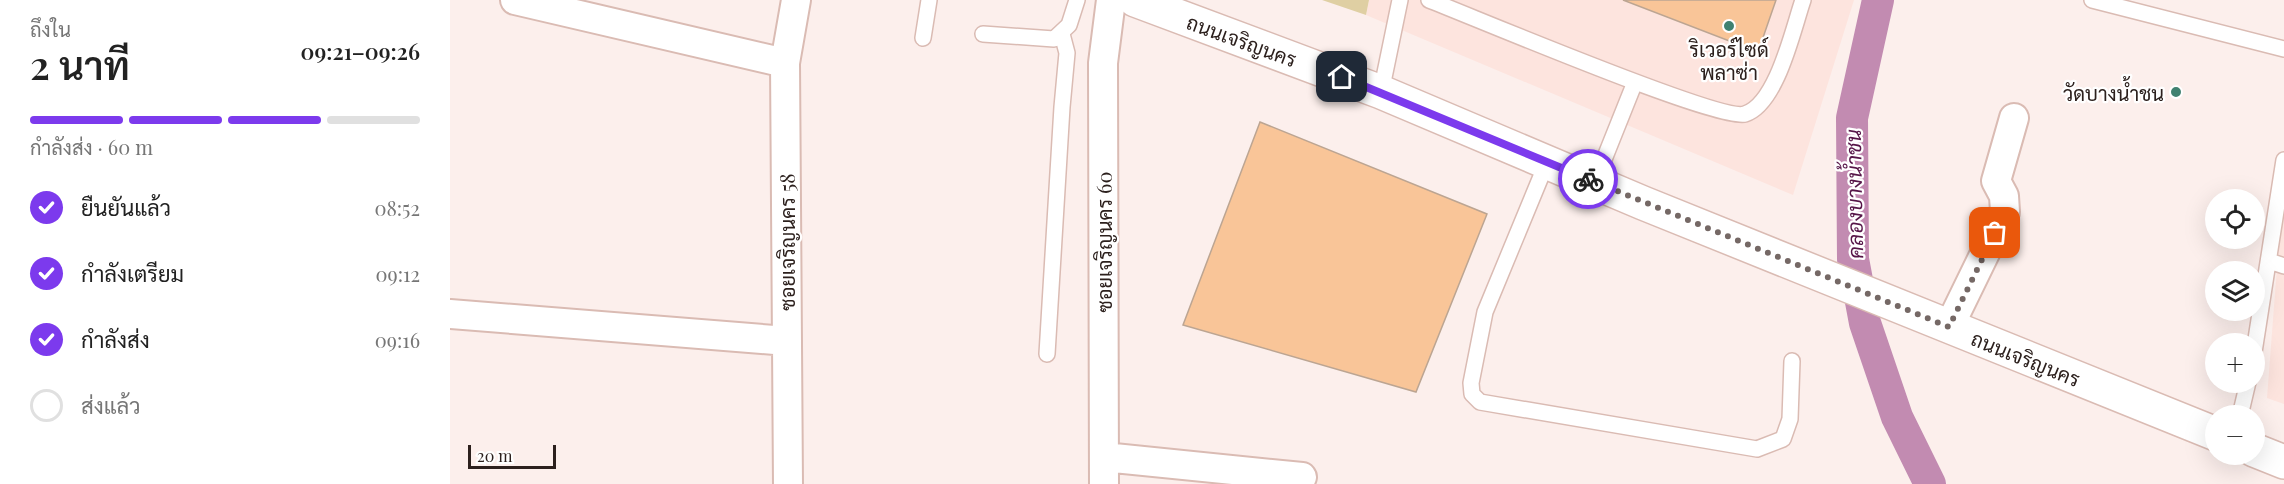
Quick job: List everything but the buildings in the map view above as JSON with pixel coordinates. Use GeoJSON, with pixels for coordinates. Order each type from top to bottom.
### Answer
{"type":"FeatureCollection","features":[{"type":"Feature","properties":{"kind":"main road","name":"ถนนเจริญนคร"},"geometry":{"type":"LineString","coordinates":[[1135,0],[1381,92],[1813,272],[2205,430]]}},
{"type":"Feature","properties":{"kind":"main road"},"geometry":{"type":"LineString","coordinates":[[2265,454],[2284,462]]}},
{"type":"Feature","properties":{"kind":"street"},"geometry":{"type":"LineString","coordinates":[[515,0],[785,63]]}},
{"type":"Feature","properties":{"kind":"street","name":"ซอยเจริญนคร 58"},"geometry":{"type":"LineString","coordinates":[[788,484],[785,63],[796,0]]}},
{"type":"Feature","properties":{"kind":"street","name":"ซอยเจริญนคร 60"},"geometry":{"type":"LineString","coordinates":[[1104,470],[1103,63],[1111,0]]}},
{"type":"Feature","properties":{"kind":"street"},"geometry":{"type":"LineString","coordinates":[[1940,322],[2005,212],[2004,196],[1996,181],[2014,118]]}},
{"type":"Feature","properties":{"kind":"street"},"geometry":{"type":"LineString","coordinates":[[450,314],[787,341]]}},
{"type":"Feature","properties":{"kind":"street"},"geometry":{"type":"LineString","coordinates":[[1104,470],[1302,477]]}},
{"type":"Feature","properties":{"kind":"lane"},"geometry":{"type":"LineString","coordinates":[[923,38],[929,0]]}},
{"type":"Feature","properties":{"kind":"lane"},"geometry":{"type":"LineString","coordinates":[[983,34],[1054,39],[1062,34],[1069,25],[1077,0]]}},
{"type":"Feature","properties":{"kind":"lane"},"geometry":{"type":"LineString","coordinates":[[1381,92],[1400,0]]}},
{"type":"Feature","properties":{"kind":"lane"},"geometry":{"type":"LineString","coordinates":[[1430,0],[1635,82],[1725,112],[1744,115],[1759,106],[1771,91],[1803,0]]}},
{"type":"Feature","properties":{"kind":"lane"},"geometry":{"type":"LineString","coordinates":[[2092,0],[2284,49]]}},
{"type":"Feature","properties":{"kind":"lane"},"geometry":{"type":"LineString","coordinates":[[1047,354],[1067,53],[1062,34]]}},
{"type":"Feature","properties":{"kind":"lane"},"geometry":{"type":"LineString","coordinates":[[1594,182],[1635,82]]}},
{"type":"Feature","properties":{"kind":"lane"},"geometry":{"type":"LineString","coordinates":[[2257,333],[2284,160]]}},
{"type":"Feature","properties":{"kind":"lane"},"geometry":{"type":"LineString","coordinates":[[1547,162],[1485,312],[1471,383],[1472,394],[1480,402],[1757,449],[1783,439],[1791,419],[1792,361]]}},
{"type":"Feature","properties":{"kind":"lane"},"geometry":{"type":"LineString","coordinates":[[2269,261],[2284,266]]}},
{"type":"Feature","properties":{"kind":"shaded area"},"geometry":{"type":"Polygon","coordinates":[[[1322,0],[1369,0],[1366,15],[1322,0]]]}},
{"type":"Feature","properties":{"kind":"shaded area"},"geometry":{"type":"Polygon","coordinates":[[[1369,0],[1854,0],[1793,195],[1366,15],[1369,0]]]}},
{"type":"Feature","properties":{"kind":"shaded area"},"geometry":{"type":"Polygon","coordinates":[[[2284,176],[2284,404],[2267,398],[2284,176]]]}},
{"type":"Feature","properties":{"kind":"waterway","name":"คลองบางน้ำชน"},"geometry":{"type":"LineString","coordinates":[[1878,0],[1852,118],[1853,259],[1865,323],[1897,417],[1930,484]]}},
{"type":"Feature","properties":{"kind":"way so far"},"geometry":{"type":"LineString","coordinates":[[1588,179],[1813,272],[1931,317],[1949,327],[1995,233]]}},
{"type":"Feature","properties":{"kind":"place","name":"ริเวอร์ไซด์ พลาซ่า"},"geometry":{"type":"Point","coordinates":[1729,26]}},
{"type":"Feature","properties":{"kind":"place","name":"วัดบางน้ำชน"},"geometry":{"type":"Point","coordinates":[2176,92]}},
{"type":"Feature","properties":{"kind":"route"},"geometry":{"type":"LineString","coordinates":[[1342,77],[1588,179]]}}]}
